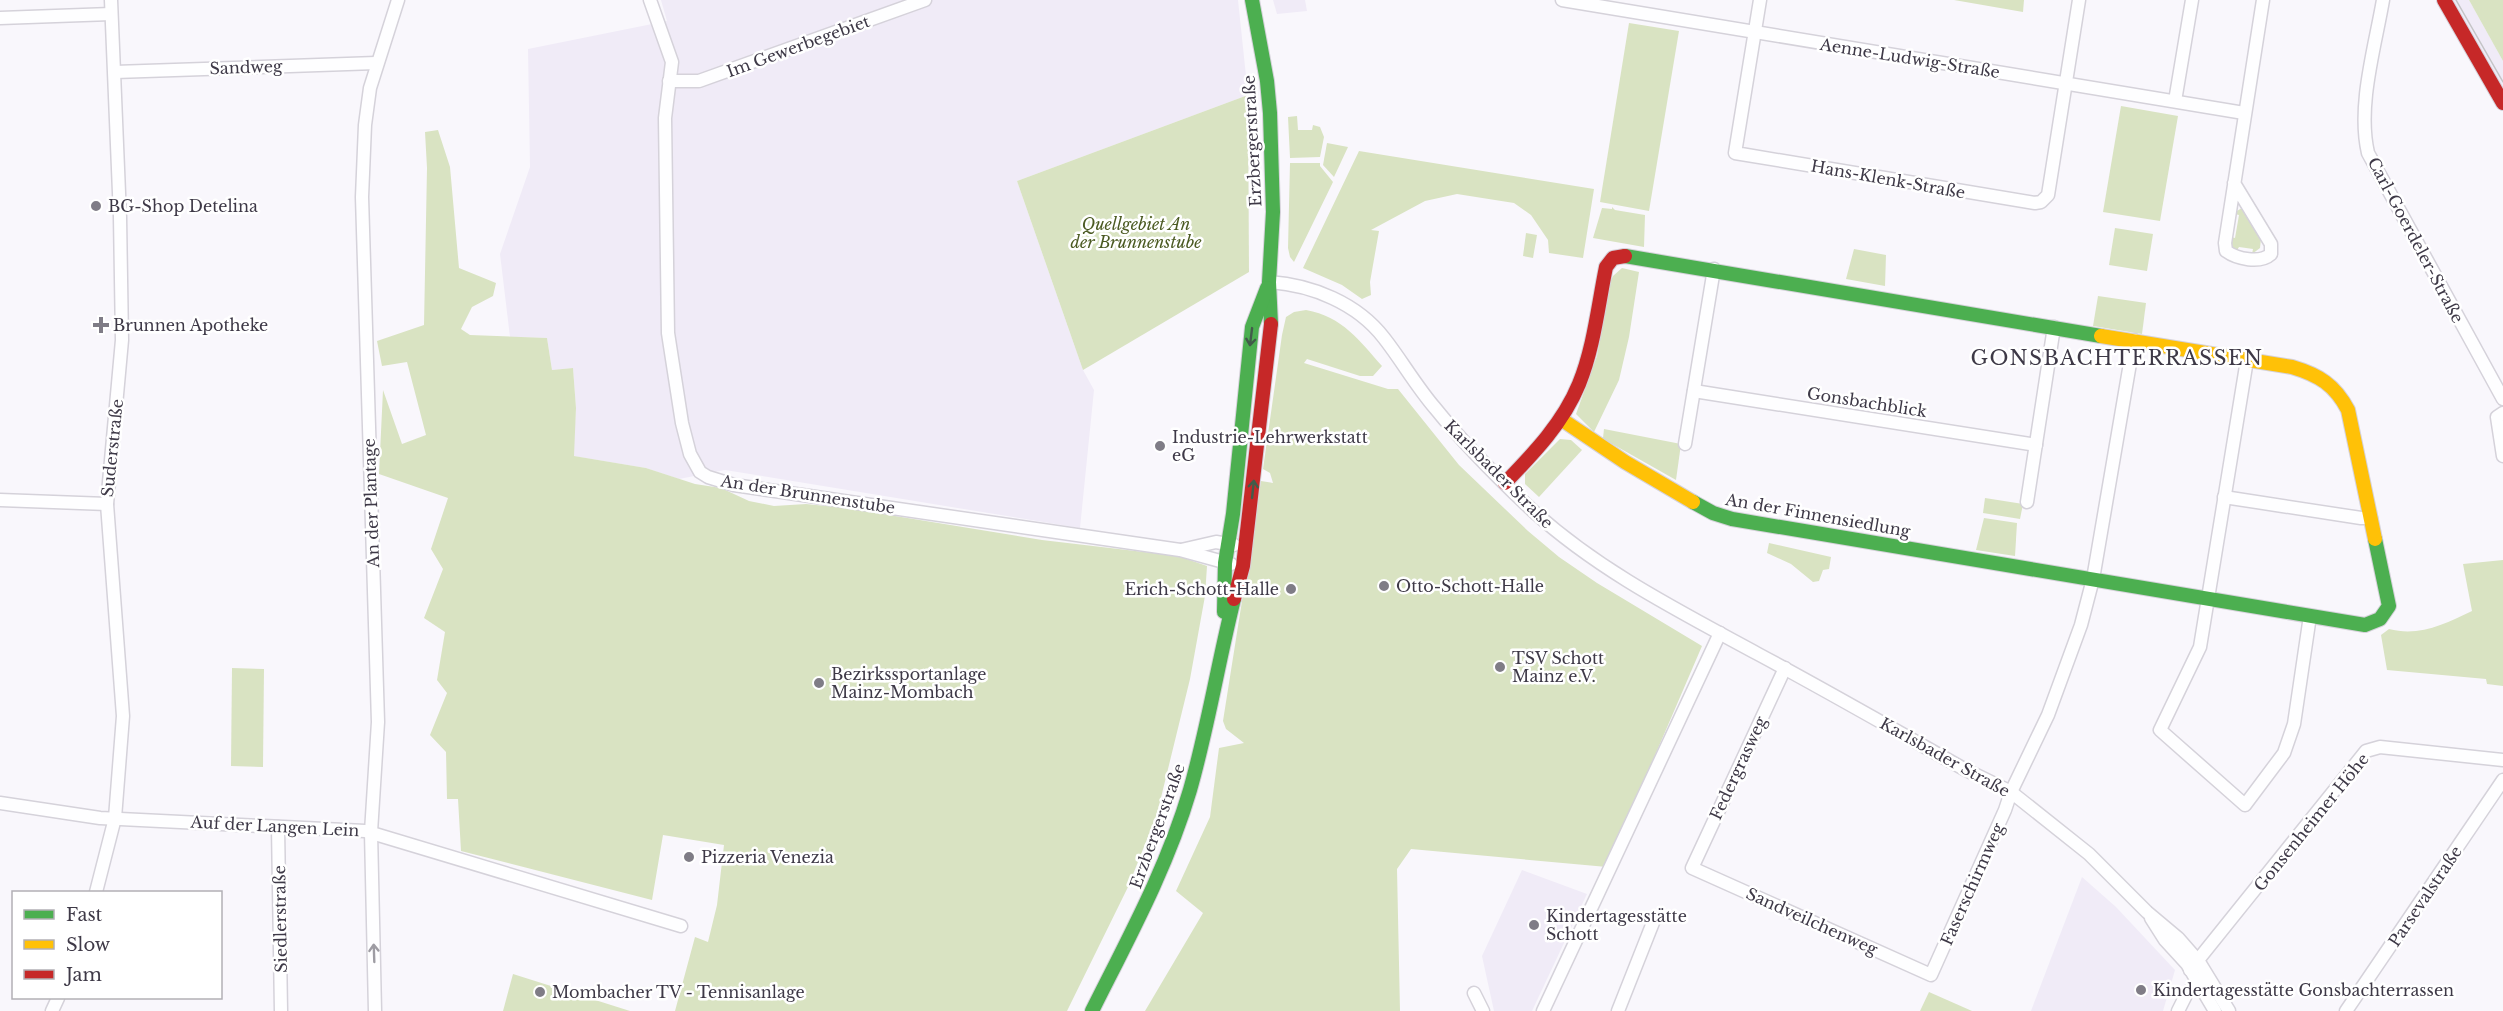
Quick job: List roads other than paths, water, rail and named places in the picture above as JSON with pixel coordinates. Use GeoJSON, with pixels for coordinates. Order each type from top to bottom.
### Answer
{"type":"FeatureCollection","features":[{"type":"Feature","properties":{"kind":"street","name":"Suderstraße"},"geometry":{"type":"LineString","coordinates":[[96,891],[115,818],[123,716],[107,504],[122,340],[111,0]]}},
{"type":"Feature","properties":{"kind":"street","name":"An der Plantage"},"geometry":{"type":"LineString","coordinates":[[375,1011],[371,832],[378,722],[362,197],[365,125],[376,63],[398,0]]}},
{"type":"Feature","properties":{"kind":"street","name":"An der Brunnenstube"},"geometry":{"type":"LineString","coordinates":[[650,0],[672,62],[665,118],[668,333],[686,440],[693,464],[700,472],[708,477],[734,485],[1180,550],[1243,566]]}},
{"type":"Feature","properties":{"kind":"street","name":"Im Gewerbegebiet"},"geometry":{"type":"LineString","coordinates":[[669,81],[699,81],[925,0]]}},
{"type":"Feature","properties":{"kind":"street","name":"Erzbergerstraße"},"geometry":{"type":"LineString","coordinates":[[1092,1011],[1152,891],[1189,794],[1206,731],[1223,642],[1243,566],[1271,329],[1269,282],[1273,212],[1271,124],[1267,81],[1252,0]]}},
{"type":"Feature","properties":{"kind":"street","name":"Aenne-Ludwig-Straße"},"geometry":{"type":"LineString","coordinates":[[1562,0],[2244,113]]}},
{"type":"Feature","properties":{"kind":"street"},"geometry":{"type":"LineString","coordinates":[[1646,14],[1648,0]]}},
{"type":"Feature","properties":{"kind":"street"},"geometry":{"type":"LineString","coordinates":[[1755,32],[1760,0]]}},
{"type":"Feature","properties":{"kind":"street"},"geometry":{"type":"LineString","coordinates":[[2066,83],[2079,0]]}},
{"type":"Feature","properties":{"kind":"street"},"geometry":{"type":"LineString","coordinates":[[2175,101],[2192,0]]}},
{"type":"Feature","properties":{"kind":"street"},"geometry":{"type":"LineString","coordinates":[[2234,183],[2271,244],[2271,254],[2266,258],[2255,260],[2234,256],[2226,251],[2225,243],[2244,113],[2263,0]]}},
{"type":"Feature","properties":{"kind":"street","name":"Carl-Goerdeler-Straße"},"geometry":{"type":"LineString","coordinates":[[2383,0],[2365,112],[2365,137],[2368,153],[2503,399]]}},
{"type":"Feature","properties":{"kind":"street"},"geometry":{"type":"LineString","coordinates":[[2444,0],[2503,103]]}},
{"type":"Feature","properties":{"kind":"street"},"geometry":{"type":"LineString","coordinates":[[0,18],[111,14]]}},
{"type":"Feature","properties":{"kind":"street","name":"Hans-Klenk-Straße"},"geometry":{"type":"LineString","coordinates":[[1755,32],[1735,153],[2035,203],[2048,195],[2066,83]]}},
{"type":"Feature","properties":{"kind":"street","name":"Sandweg"},"geometry":{"type":"LineString","coordinates":[[115,72],[376,63]]}},
{"type":"Feature","properties":{"kind":"street"},"geometry":{"type":"LineString","coordinates":[[1504,483],[1561,419],[1579,385],[1586,364],[1606,267],[1613,258],[1621,255],[2305,370],[2321,376],[2343,395],[2371,518],[2224,497]]}},
{"type":"Feature","properties":{"kind":"street"},"geometry":{"type":"LineString","coordinates":[[1685,444],[1714,269]]}},
{"type":"Feature","properties":{"kind":"street","name":"Erzbergerstraße"},"geometry":{"type":"LineString","coordinates":[[1223,642],[1225,563],[1252,327],[1269,282]]}},
{"type":"Feature","properties":{"kind":"street","name":"Karlsbader Straße"},"geometry":{"type":"LineString","coordinates":[[1269,282],[1301,286],[1318,292],[1344,304],[1369,323],[1383,336],[1427,398],[1462,441],[1564,537],[1621,578],[1964,769],[2011,792],[2089,854],[2147,912],[2173,932],[2202,979],[2215,1011]]}},
{"type":"Feature","properties":{"kind":"street"},"geometry":{"type":"LineString","coordinates":[[2027,502],[2054,327]]}},
{"type":"Feature","properties":{"kind":"street","name":"Faserschirmweg"},"geometry":{"type":"LineString","coordinates":[[1931,975],[2065,674],[2093,579],[2134,340]]}},
{"type":"Feature","properties":{"kind":"street"},"geometry":{"type":"LineString","coordinates":[[2247,360],[2200,647],[2160,730],[2245,805],[2284,753],[2294,723],[2310,616]]}},
{"type":"Feature","properties":{"kind":"street","name":"Gonsbachblick"},"geometry":{"type":"LineString","coordinates":[[1694,391],[2036,445]]}},
{"type":"Feature","properties":{"kind":"street"},"geometry":{"type":"LineString","coordinates":[[2503,413],[2497,417],[2503,456]]}},
{"type":"Feature","properties":{"kind":"street","name":"An der Finnensiedlung"},"geometry":{"type":"LineString","coordinates":[[1561,419],[1625,462],[1718,515],[2207,600],[2365,625],[2375,623],[2387,613],[2389,598],[2371,518]]}},
{"type":"Feature","properties":{"kind":"street"},"geometry":{"type":"LineString","coordinates":[[0,500],[107,504]]}},
{"type":"Feature","properties":{"kind":"street","name":"An der Brunnenstube"},"geometry":{"type":"LineString","coordinates":[[1180,550],[1216,542],[1245,547]]}},
{"type":"Feature","properties":{"kind":"street"},"geometry":{"type":"LineString","coordinates":[[1543,1011],[1720,633]]}},
{"type":"Feature","properties":{"kind":"street","name":"Federgrasweg"},"geometry":{"type":"LineString","coordinates":[[1692,868],[1785,668]]}},
{"type":"Feature","properties":{"kind":"street","name":"Gonsenheimer Höhe"},"geometry":{"type":"LineString","coordinates":[[2195,966],[2366,751],[2380,747],[2503,760]]}},
{"type":"Feature","properties":{"kind":"street","name":"Parsevalstraße"},"geometry":{"type":"LineString","coordinates":[[2346,1011],[2503,780]]}},
{"type":"Feature","properties":{"kind":"street","name":"Auf der Langen Lein"},"geometry":{"type":"LineString","coordinates":[[0,803],[100,818],[371,832],[681,926]]}},
{"type":"Feature","properties":{"kind":"street","name":"Siedlerstraße"},"geometry":{"type":"LineString","coordinates":[[278,826],[281,1011]]}},
{"type":"Feature","properties":{"kind":"street","name":"Sandveilchenweg"},"geometry":{"type":"LineString","coordinates":[[1692,868],[1931,975]]}},
{"type":"Feature","properties":{"kind":"street"},"geometry":{"type":"LineString","coordinates":[[1618,1011],[1654,920]]}},
{"type":"Feature","properties":{"kind":"street"},"geometry":{"type":"LineString","coordinates":[[2178,1011],[2187,993],[2202,979]]}},
{"type":"Feature","properties":{"kind":"street","name":"Karlsbader Straße"},"geometry":{"type":"LineString","coordinates":[[2202,979],[2229,1011]]}},
{"type":"Feature","properties":{"kind":"street"},"geometry":{"type":"LineString","coordinates":[[1474,993],[1483,1011]]}},
{"type":"Feature","properties":{"kind":"tram line"},"geometry":{"type":"LineString","coordinates":[[2456,0],[2503,82]]}},
{"type":"Feature","properties":{"kind":"place","name":"BG-Shop Detelina"},"geometry":{"type":"Point","coordinates":[96,206]}},
{"type":"Feature","properties":{"kind":"place","name":"Brunnen Apotheke"},"geometry":{"type":"Point","coordinates":[101,325]}},
{"type":"Feature","properties":{"kind":"place","name":"Industrie-Lehrwerkstatt eG"},"geometry":{"type":"Point","coordinates":[1160,446]}},
{"type":"Feature","properties":{"kind":"place","name":"Otto-Schott-Halle"},"geometry":{"type":"Point","coordinates":[1384,586]}},
{"type":"Feature","properties":{"kind":"place","name":"Erich-Schott-Halle"},"geometry":{"type":"Point","coordinates":[1291,589]}},
{"type":"Feature","properties":{"kind":"place","name":"TSV Schott Mainz e.V."},"geometry":{"type":"Point","coordinates":[1500,667]}},
{"type":"Feature","properties":{"kind":"place","name":"Bezirkssportanlage Mainz-Mombach"},"geometry":{"type":"Point","coordinates":[819,683]}},
{"type":"Feature","properties":{"kind":"place","name":"Pizzeria Venezia"},"geometry":{"type":"Point","coordinates":[689,857]}},
{"type":"Feature","properties":{"kind":"place","name":"Kindertagesstätte Schott"},"geometry":{"type":"Point","coordinates":[1534,925]}},
{"type":"Feature","properties":{"kind":"place","name":"Kindertagesstätte Gonsbachterrassen"},"geometry":{"type":"Point","coordinates":[2141,990]}},
{"type":"Feature","properties":{"kind":"place","name":"Mombacher TV - Tennisanlage"},"geometry":{"type":"Point","coordinates":[540,992]}},
{"type":"Feature","properties":{"kind":"district","name":"GONSBACHTERRASSEN"},"geometry":{"type":"Point","coordinates":[2117,358]}},
{"type":"Feature","properties":{"kind":"park label","name":"Quellgebiet An der Brunnenstube"},"geometry":{"type":"Point","coordinates":[1136,233]}}]}
